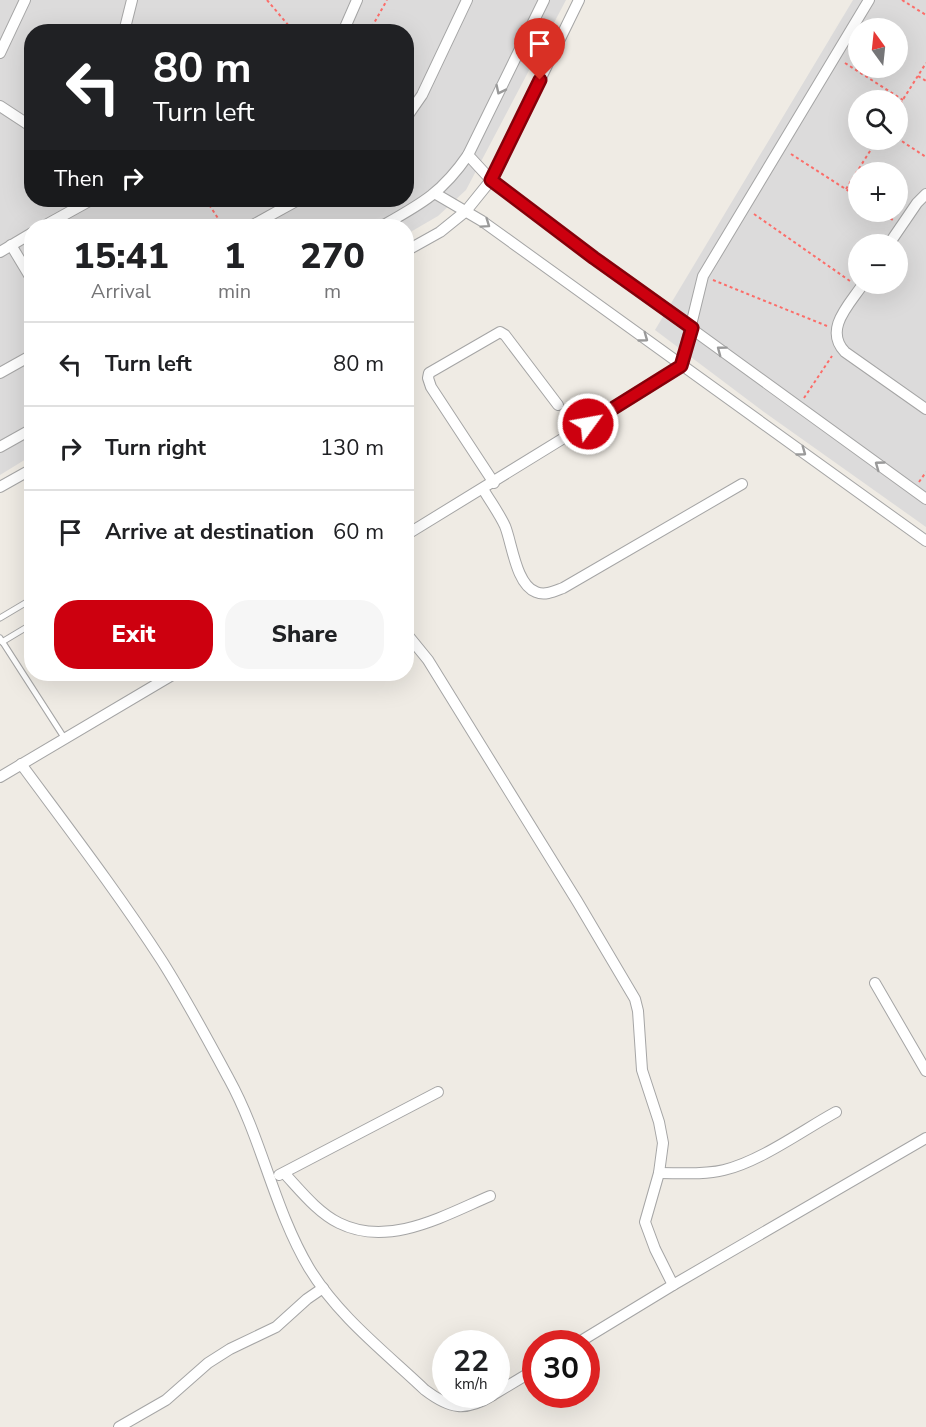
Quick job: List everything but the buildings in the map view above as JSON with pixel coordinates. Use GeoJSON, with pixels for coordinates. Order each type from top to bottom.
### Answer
{"type":"FeatureCollection","features":[{"type":"Feature","properties":{"kind":"street"},"geometry":{"type":"LineString","coordinates":[[0,53],[26,0]]}},
{"type":"Feature","properties":{"kind":"street"},"geometry":{"type":"LineString","coordinates":[[126,24],[132,0]]}},
{"type":"Feature","properties":{"kind":"street"},"geometry":{"type":"LineString","coordinates":[[346,24],[357,0]]}},
{"type":"Feature","properties":{"kind":"street"},"geometry":{"type":"LineString","coordinates":[[414,106],[422,95],[467,0]]}},
{"type":"Feature","properties":{"kind":"street"},"geometry":{"type":"LineString","coordinates":[[394,219],[436,194],[454,176],[468,155],[544,0]]}},
{"type":"Feature","properties":{"kind":"street"},"geometry":{"type":"LineString","coordinates":[[414,247],[440,232],[466,211],[491,180],[579,0]]}},
{"type":"Feature","properties":{"kind":"street"},"geometry":{"type":"LineString","coordinates":[[414,530],[681,366],[703,276],[869,0]]}},
{"type":"Feature","properties":{"kind":"street"},"geometry":{"type":"LineString","coordinates":[[0,106],[24,122]]}},
{"type":"Feature","properties":{"kind":"street"},"geometry":{"type":"LineString","coordinates":[[468,155],[491,180],[594,258],[926,499]]}},
{"type":"Feature","properties":{"kind":"street"},"geometry":{"type":"LineString","coordinates":[[436,194],[466,211],[926,541]]}},
{"type":"Feature","properties":{"kind":"street"},"geometry":{"type":"LineString","coordinates":[[896,234],[926,194]]}},
{"type":"Feature","properties":{"kind":"street"},"geometry":{"type":"LineString","coordinates":[[55,219],[74,207]]}},
{"type":"Feature","properties":{"kind":"street"},"geometry":{"type":"LineString","coordinates":[[264,219],[285,207]]}},
{"type":"Feature","properties":{"kind":"street"},"geometry":{"type":"LineString","coordinates":[[0,252],[24,238]]}},
{"type":"Feature","properties":{"kind":"street"},"geometry":{"type":"LineString","coordinates":[[11,245],[24,267]]}},
{"type":"Feature","properties":{"kind":"street"},"geometry":{"type":"LineString","coordinates":[[857,294],[838,321],[835,330],[839,346],[926,409]]}},
{"type":"Feature","properties":{"kind":"street"},"geometry":{"type":"LineString","coordinates":[[494,483],[431,387],[429,373],[500,332],[558,405]]}},
{"type":"Feature","properties":{"kind":"street"},"geometry":{"type":"LineString","coordinates":[[0,373],[24,360]]}},
{"type":"Feature","properties":{"kind":"street"},"geometry":{"type":"LineString","coordinates":[[0,447],[24,434]]}},
{"type":"Feature","properties":{"kind":"street"},"geometry":{"type":"LineString","coordinates":[[0,487],[24,474]]}},
{"type":"Feature","properties":{"kind":"street"},"geometry":{"type":"LineString","coordinates":[[483,489],[505,526],[513,556],[526,582],[536,592],[544,594],[563,588],[583,577],[742,484]]}},
{"type":"Feature","properties":{"kind":"street"},"geometry":{"type":"LineString","coordinates":[[414,643],[428,660],[635,999],[638,1011],[642,1070],[659,1122],[663,1143],[659,1173],[645,1222],[655,1249],[673,1285]]}},
{"type":"Feature","properties":{"kind":"street"},"geometry":{"type":"LineString","coordinates":[[0,777],[162,681]]}},
{"type":"Feature","properties":{"kind":"street"},"geometry":{"type":"LineString","coordinates":[[21,764],[169,972],[241,1102],[301,1252],[323,1288],[354,1323],[432,1396]]}},
{"type":"Feature","properties":{"kind":"street"},"geometry":{"type":"LineString","coordinates":[[875,983],[926,1071]]}},
{"type":"Feature","properties":{"kind":"street"},"geometry":{"type":"LineString","coordinates":[[271,1180],[438,1092]]}},
{"type":"Feature","properties":{"kind":"street"},"geometry":{"type":"LineString","coordinates":[[659,1173],[723,1170],[738,1166],[836,1112]]}},
{"type":"Feature","properties":{"kind":"street"},"geometry":{"type":"LineString","coordinates":[[599,1330],[926,1138]]}},
{"type":"Feature","properties":{"kind":"street"},"geometry":{"type":"LineString","coordinates":[[284,1173],[320,1210],[338,1223],[369,1231],[406,1230],[490,1196]]}},
{"type":"Feature","properties":{"kind":"street"},"geometry":{"type":"LineString","coordinates":[[119,1427],[166,1400],[208,1363],[230,1349],[276,1327],[323,1288]]}},
{"type":"Feature","properties":{"kind":"lane"},"geometry":{"type":"LineString","coordinates":[[0,618],[24,604]]}},
{"type":"Feature","properties":{"kind":"lane"},"geometry":{"type":"LineString","coordinates":[[24,628],[1,640],[24,676]]}},
{"type":"Feature","properties":{"kind":"lane"},"geometry":{"type":"LineString","coordinates":[[27,681],[64,739]]}},
{"type":"Feature","properties":{"kind":"path"},"geometry":{"type":"LineString","coordinates":[[267,0],[287,24]]}},
{"type":"Feature","properties":{"kind":"path"},"geometry":{"type":"LineString","coordinates":[[374,24],[387,0]]}},
{"type":"Feature","properties":{"kind":"path"},"geometry":{"type":"LineString","coordinates":[[902,0],[926,15]]}},
{"type":"Feature","properties":{"kind":"path"},"geometry":{"type":"LineString","coordinates":[[835,56],[889,90]]}},
{"type":"Feature","properties":{"kind":"path"},"geometry":{"type":"LineString","coordinates":[[908,91],[926,63]]}},
{"type":"Feature","properties":{"kind":"path"},"geometry":{"type":"LineString","coordinates":[[918,76],[926,81]]}},
{"type":"Feature","properties":{"kind":"path"},"geometry":{"type":"LineString","coordinates":[[908,145],[926,157]]}},
{"type":"Feature","properties":{"kind":"path"},"geometry":{"type":"LineString","coordinates":[[781,147],[846,189],[871,150]]}},
{"type":"Feature","properties":{"kind":"path"},"geometry":{"type":"LineString","coordinates":[[745,207],[848,277]]}},
{"type":"Feature","properties":{"kind":"path"},"geometry":{"type":"LineString","coordinates":[[703,276],[835,330]]}},
{"type":"Feature","properties":{"kind":"path"},"geometry":{"type":"LineString","coordinates":[[798,407],[839,346]]}},
{"type":"Feature","properties":{"kind":"shaded area"},"geometry":{"type":"Polygon","coordinates":[[[0,0],[566,0],[466,190],[438,216],[414,230],[414,219],[24,219],[24,460],[0,475],[0,0]]]}},
{"type":"Feature","properties":{"kind":"shaded area"},"geometry":{"type":"Polygon","coordinates":[[[853,0],[926,0],[926,527],[764,412],[655,330],[853,0]]]}},
{"type":"Feature","properties":{"kind":"route"},"geometry":{"type":"LineString","coordinates":[[540,80],[491,180],[692,328],[681,366],[588,424]]}}]}
